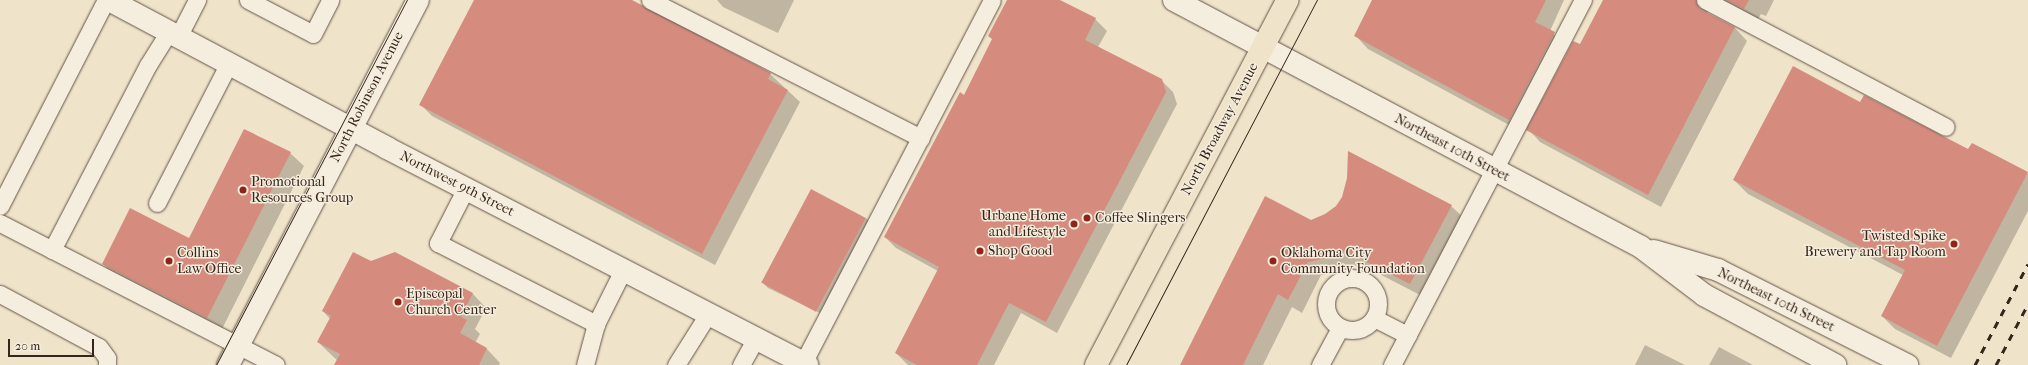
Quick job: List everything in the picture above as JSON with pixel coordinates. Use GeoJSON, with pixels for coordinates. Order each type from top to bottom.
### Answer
{"type":"FeatureCollection","features":[{"type":"Feature","properties":{"kind":"main road","name":"North Broadway Avenue"},"geometry":{"type":"LineString","coordinates":[[1096,365],[1288,0]]}},
{"type":"Feature","properties":{"kind":"street","name":"Northwest 9th Street"},"geometry":{"type":"LineString","coordinates":[[108,0],[804,364]]}},
{"type":"Feature","properties":{"kind":"street","name":"North Robinson Avenue"},"geometry":{"type":"LineString","coordinates":[[228,365],[418,0]]}},
{"type":"Feature","properties":{"kind":"street","name":"Northeast 10th Street"},"geometry":{"type":"LineString","coordinates":[[1174,0],[1641,247],[1704,295],[1835,365]]}},
{"type":"Feature","properties":{"kind":"street","name":"Northeast 10th Street"},"geometry":{"type":"LineString","coordinates":[[1641,247],[1718,270],[1907,365]]}},
{"type":"Feature","properties":{"kind":"lane"},"geometry":{"type":"LineString","coordinates":[[0,206],[108,0]]}},
{"type":"Feature","properties":{"kind":"lane"},"geometry":{"type":"LineString","coordinates":[[52,250],[148,65],[174,34],[196,0]]}},
{"type":"Feature","properties":{"kind":"lane"},"geometry":{"type":"LineString","coordinates":[[248,0],[313,34],[330,0]]}},
{"type":"Feature","properties":{"kind":"lane"},"geometry":{"type":"LineString","coordinates":[[650,0],[921,138]]}},
{"type":"Feature","properties":{"kind":"lane"},"geometry":{"type":"LineString","coordinates":[[804,364],[992,0]]}},
{"type":"Feature","properties":{"kind":"lane"},"geometry":{"type":"LineString","coordinates":[[1392,365],[1583,0]]}},
{"type":"Feature","properties":{"kind":"lane"},"geometry":{"type":"LineString","coordinates":[[1705,0],[1946,127]]}},
{"type":"Feature","properties":{"kind":"lane"},"geometry":{"type":"LineString","coordinates":[[157,203],[229,63]]}},
{"type":"Feature","properties":{"kind":"lane"},"geometry":{"type":"LineString","coordinates":[[466,188],[438,243],[596,324]]}},
{"type":"Feature","properties":{"kind":"lane"},"geometry":{"type":"LineString","coordinates":[[0,222],[276,365]]}},
{"type":"Feature","properties":{"kind":"lane"},"geometry":{"type":"LineString","coordinates":[[585,365],[596,324],[623,270]]}},
{"type":"Feature","properties":{"kind":"lane"},"geometry":{"type":"LineString","coordinates":[[1344,279],[1362,280],[1369,285],[1378,300],[1374,318],[1363,328],[1348,330],[1340,328],[1328,315],[1326,306],[1330,289],[1344,279]]}},
{"type":"Feature","properties":{"kind":"lane"},"geometry":{"type":"LineString","coordinates":[[0,294],[99,347],[107,358],[107,365]]}},
{"type":"Feature","properties":{"kind":"lane"},"geometry":{"type":"LineString","coordinates":[[676,365],[708,314]]}},
{"type":"Feature","properties":{"kind":"lane"},"geometry":{"type":"LineString","coordinates":[[1374,318],[1408,334]]}},
{"type":"Feature","properties":{"kind":"lane"},"geometry":{"type":"LineString","coordinates":[[1320,365],[1340,328]]}},
{"type":"Feature","properties":{"kind":"lane"},"geometry":{"type":"LineString","coordinates":[[742,365],[756,338]]}},
{"type":"Feature","properties":{"kind":"building"},"geometry":{"type":"Polygon","coordinates":[[[474,0],[632,0],[771,73],[768,79],[788,90],[702,254],[419,105],[474,0]]]}},
{"type":"Feature","properties":{"kind":"building"},"geometry":{"type":"Polygon","coordinates":[[[1007,0],[1060,0],[1096,18],[1085,40],[1162,79],[1166,92],[1046,322],[1009,303],[977,365],[917,365],[895,353],[939,267],[884,237],[960,92],[964,95],[992,39],[988,36],[1007,0]]]}},
{"type":"Feature","properties":{"kind":"building"},"geometry":{"type":"Polygon","coordinates":[[[1372,0],[1546,0],[1535,22],[1555,32],[1509,120],[1354,36],[1372,0]]]}},
{"type":"Feature","properties":{"kind":"building"},"geometry":{"type":"Polygon","coordinates":[[[1603,0],[1695,0],[1700,9],[1735,27],[1648,195],[1526,130],[1573,41],[1580,44],[1603,0]]]}},
{"type":"Feature","properties":{"kind":"building"},"geometry":{"type":"Polygon","coordinates":[[[1726,0],[1749,0],[1744,9],[1726,0]]]}},
{"type":"Feature","properties":{"kind":"building"},"geometry":{"type":"Polygon","coordinates":[[[1793,66],[1860,102],[1864,95],[1968,149],[1972,143],[2028,172],[1937,346],[1881,316],[1905,270],[1733,180],[1793,66]]]}},
{"type":"Feature","properties":{"kind":"building"},"geometry":{"type":"Polygon","coordinates":[[[244,129],[291,152],[207,318],[102,264],[130,208],[189,238],[244,129]]]}},
{"type":"Feature","properties":{"kind":"building","name":"Oklahoma City Community Foundation"},"geometry":{"type":"Polygon","coordinates":[[[1348,151],[1452,205],[1410,284],[1345,251],[1332,257],[1308,262],[1288,300],[1278,294],[1243,365],[1180,365],[1265,196],[1311,220],[1325,214],[1336,206],[1342,197],[1347,178],[1348,151]]]}},
{"type":"Feature","properties":{"kind":"building"},"geometry":{"type":"Polygon","coordinates":[[[811,189],[866,218],[816,312],[761,283],[811,189]]]}},
{"type":"Feature","properties":{"kind":"building","name":"Episcopal Church Center"},"geometry":{"type":"Polygon","coordinates":[[[353,252],[371,261],[395,252],[473,293],[461,317],[467,320],[460,333],[487,348],[479,365],[334,365],[340,354],[317,342],[331,316],[322,311],[353,252]]]}},
{"type":"Feature","properties":{"kind":"tram line"},"geometry":{"type":"LineString","coordinates":[[216,365],[407,0]]}},
{"type":"Feature","properties":{"kind":"tram line"},"geometry":{"type":"LineString","coordinates":[[1126,365],[1317,0]]}},
{"type":"Feature","properties":{"kind":"railway"},"geometry":{"type":"LineString","coordinates":[[1975,365],[2028,264]]}},
{"type":"Feature","properties":{"kind":"railway"},"geometry":{"type":"LineString","coordinates":[[1996,365],[2028,304]]}},
{"type":"Feature","properties":{"kind":"place","name":"Promotional Resources Group"},"geometry":{"type":"Point","coordinates":[243,190]}},
{"type":"Feature","properties":{"kind":"place","name":"Coffee Slingers"},"geometry":{"type":"Point","coordinates":[1087,218]}},
{"type":"Feature","properties":{"kind":"place","name":"Urbane Home and Lifestyle"},"geometry":{"type":"Point","coordinates":[1074,224]}},
{"type":"Feature","properties":{"kind":"place","name":"Twisted Spike Brewery and Tap Room"},"geometry":{"type":"Point","coordinates":[1954,244]}},
{"type":"Feature","properties":{"kind":"place","name":"Shop Good"},"geometry":{"type":"Point","coordinates":[980,251]}},
{"type":"Feature","properties":{"kind":"place","name":"Collins Law Office"},"geometry":{"type":"Point","coordinates":[169,261]}},
{"type":"Feature","properties":{"kind":"place","name":"Oklahoma City Community Foundation"},"geometry":{"type":"Point","coordinates":[1273,261]}},
{"type":"Feature","properties":{"kind":"place","name":"Episcopal Church Center"},"geometry":{"type":"Point","coordinates":[398,302]}}]}
